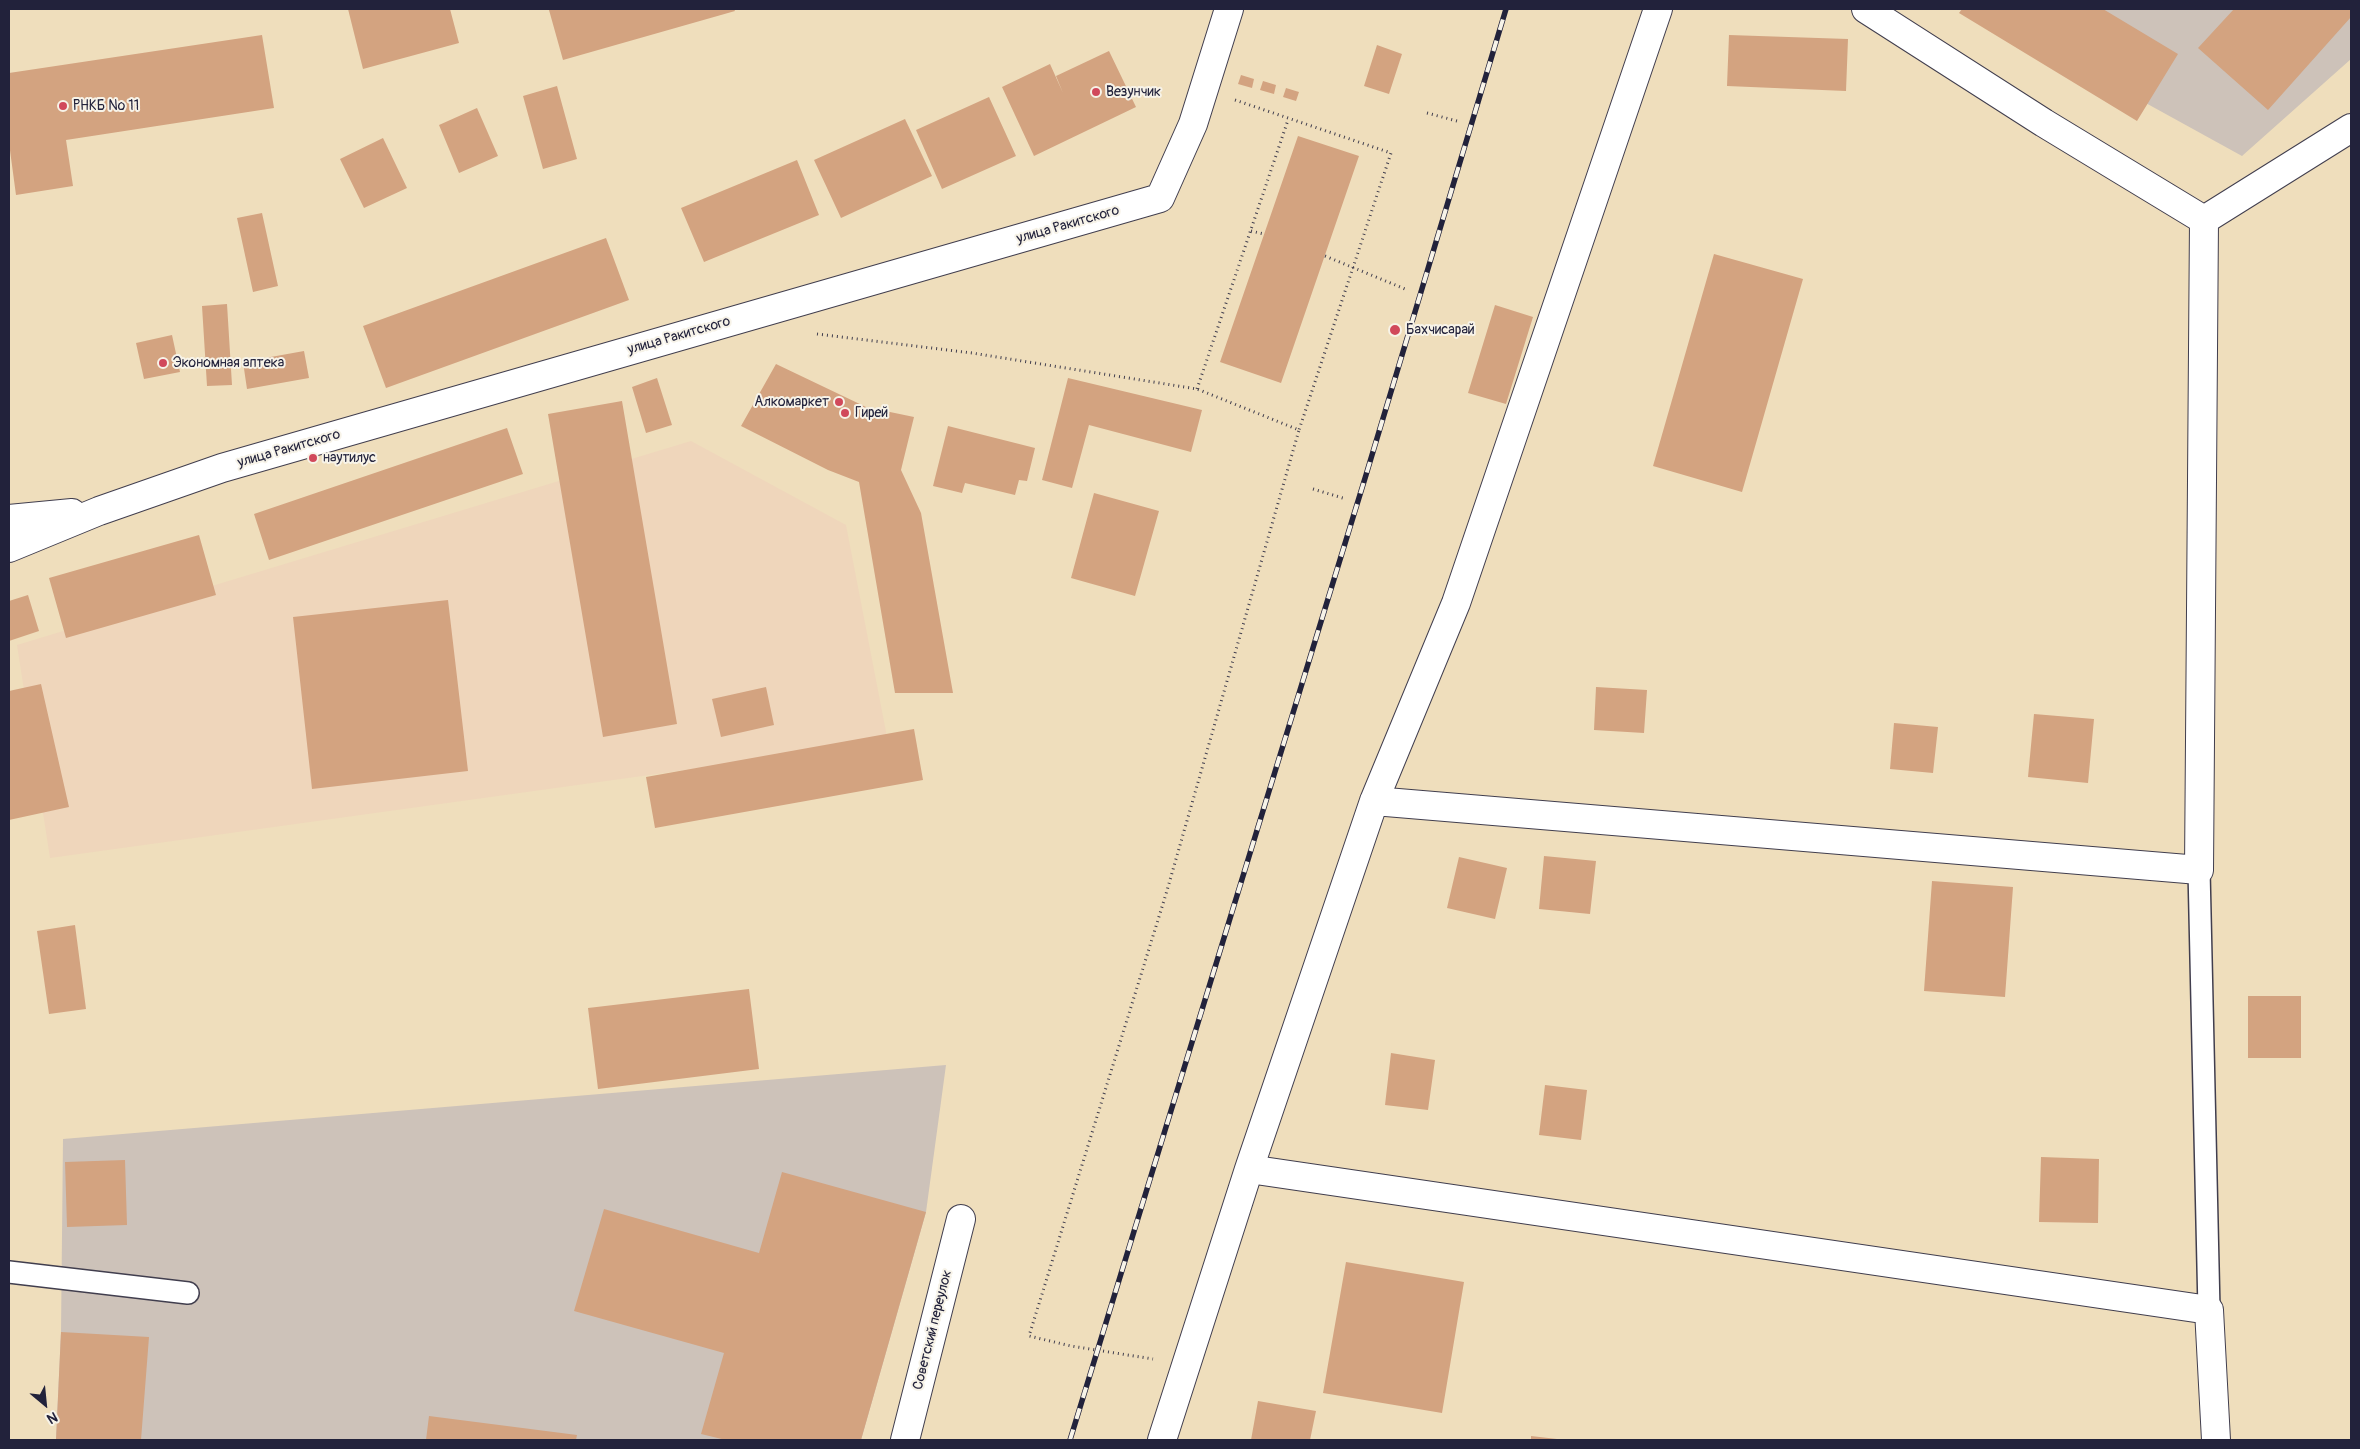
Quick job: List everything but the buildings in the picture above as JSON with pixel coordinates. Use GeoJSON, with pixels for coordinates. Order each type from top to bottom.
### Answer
{"type":"FeatureCollection","features":[{"type":"Feature","properties":{"kind":"street","name":"улица Ракитского"},"geometry":{"type":"LineString","coordinates":[[9,548],[99,511],[222,468],[1160,198],[1193,124],[1229,9]]}},
{"type":"Feature","properties":{"kind":"street"},"geometry":{"type":"LineString","coordinates":[[1162,1440],[1249,1169],[1374,801],[1456,603],[1658,9]]}},
{"type":"Feature","properties":{"kind":"street"},"geometry":{"type":"LineString","coordinates":[[1866,9],[2044,123],[2204,220]]}},
{"type":"Feature","properties":{"kind":"street"},"geometry":{"type":"LineString","coordinates":[[2204,220],[2351,128]]}},
{"type":"Feature","properties":{"kind":"street"},"geometry":{"type":"LineString","coordinates":[[1374,801],[2199,870],[2204,220]]}},
{"type":"Feature","properties":{"kind":"street"},"geometry":{"type":"LineString","coordinates":[[9,519],[99,511]]}},
{"type":"Feature","properties":{"kind":"street"},"geometry":{"type":"LineString","coordinates":[[1249,1169],[2209,1310],[2216,1440]]}},
{"type":"Feature","properties":{"kind":"street","name":"Советский переулок"},"geometry":{"type":"LineString","coordinates":[[905,1440],[960,1219]]}},
{"type":"Feature","properties":{"kind":"lane"},"geometry":{"type":"LineString","coordinates":[[2199,870],[2209,1310]]}},
{"type":"Feature","properties":{"kind":"lane"},"geometry":{"type":"LineString","coordinates":[[9,1272],[188,1293]]}},
{"type":"Feature","properties":{"kind":"path"},"geometry":{"type":"LineString","coordinates":[[1185,1364],[1071,1346],[1030,1336],[1166,894],[1299,430],[1391,153],[1288,120],[1204,88]]}},
{"type":"Feature","properties":{"kind":"path"},"geometry":{"type":"LineString","coordinates":[[1427,113],[1457,121]]}},
{"type":"Feature","properties":{"kind":"path"},"geometry":{"type":"LineString","coordinates":[[1197,389],[1288,120]]}},
{"type":"Feature","properties":{"kind":"path"},"geometry":{"type":"LineString","coordinates":[[1251,231],[1264,234]]}},
{"type":"Feature","properties":{"kind":"path"},"geometry":{"type":"LineString","coordinates":[[1325,256],[1405,289]]}},
{"type":"Feature","properties":{"kind":"path"},"geometry":{"type":"LineString","coordinates":[[816,334],[972,353],[1197,389],[1299,430]]}},
{"type":"Feature","properties":{"kind":"path"},"geometry":{"type":"LineString","coordinates":[[1313,489],[1346,499]]}},
{"type":"Feature","properties":{"kind":"shaded area"},"geometry":{"type":"Polygon","coordinates":[[[1975,9],[2351,9],[2351,59],[2242,156],[1975,9]]]}},
{"type":"Feature","properties":{"kind":"shaded area"},"geometry":{"type":"Polygon","coordinates":[[[691,441],[846,525],[888,742],[50,858],[17,645],[691,441]]]}},
{"type":"Feature","properties":{"kind":"shaded area"},"geometry":{"type":"Polygon","coordinates":[[[946,1065],[926,1212],[861,1440],[56,1440],[61,1332],[63,1139],[946,1065]]]}},
{"type":"Feature","properties":{"kind":"railway"},"geometry":{"type":"LineString","coordinates":[[1070,1440],[1366,475],[1506,9]]}},
{"type":"Feature","properties":{"kind":"place","name":"Везунчик"},"geometry":{"type":"Point","coordinates":[1096,92]}},
{"type":"Feature","properties":{"kind":"place","name":"РНКБ № 11"},"geometry":{"type":"Point","coordinates":[63,106]}},
{"type":"Feature","properties":{"kind":"place","name":"Бахчисарай"},"geometry":{"type":"Point","coordinates":[1395,330]}},
{"type":"Feature","properties":{"kind":"place","name":"Экономная аптека"},"geometry":{"type":"Point","coordinates":[163,363]}},
{"type":"Feature","properties":{"kind":"place","name":"Алкомаркет"},"geometry":{"type":"Point","coordinates":[839,402]}},
{"type":"Feature","properties":{"kind":"place","name":"Гирей"},"geometry":{"type":"Point","coordinates":[845,413]}},
{"type":"Feature","properties":{"kind":"place","name":"наутилус"},"geometry":{"type":"Point","coordinates":[313,458]}}]}
